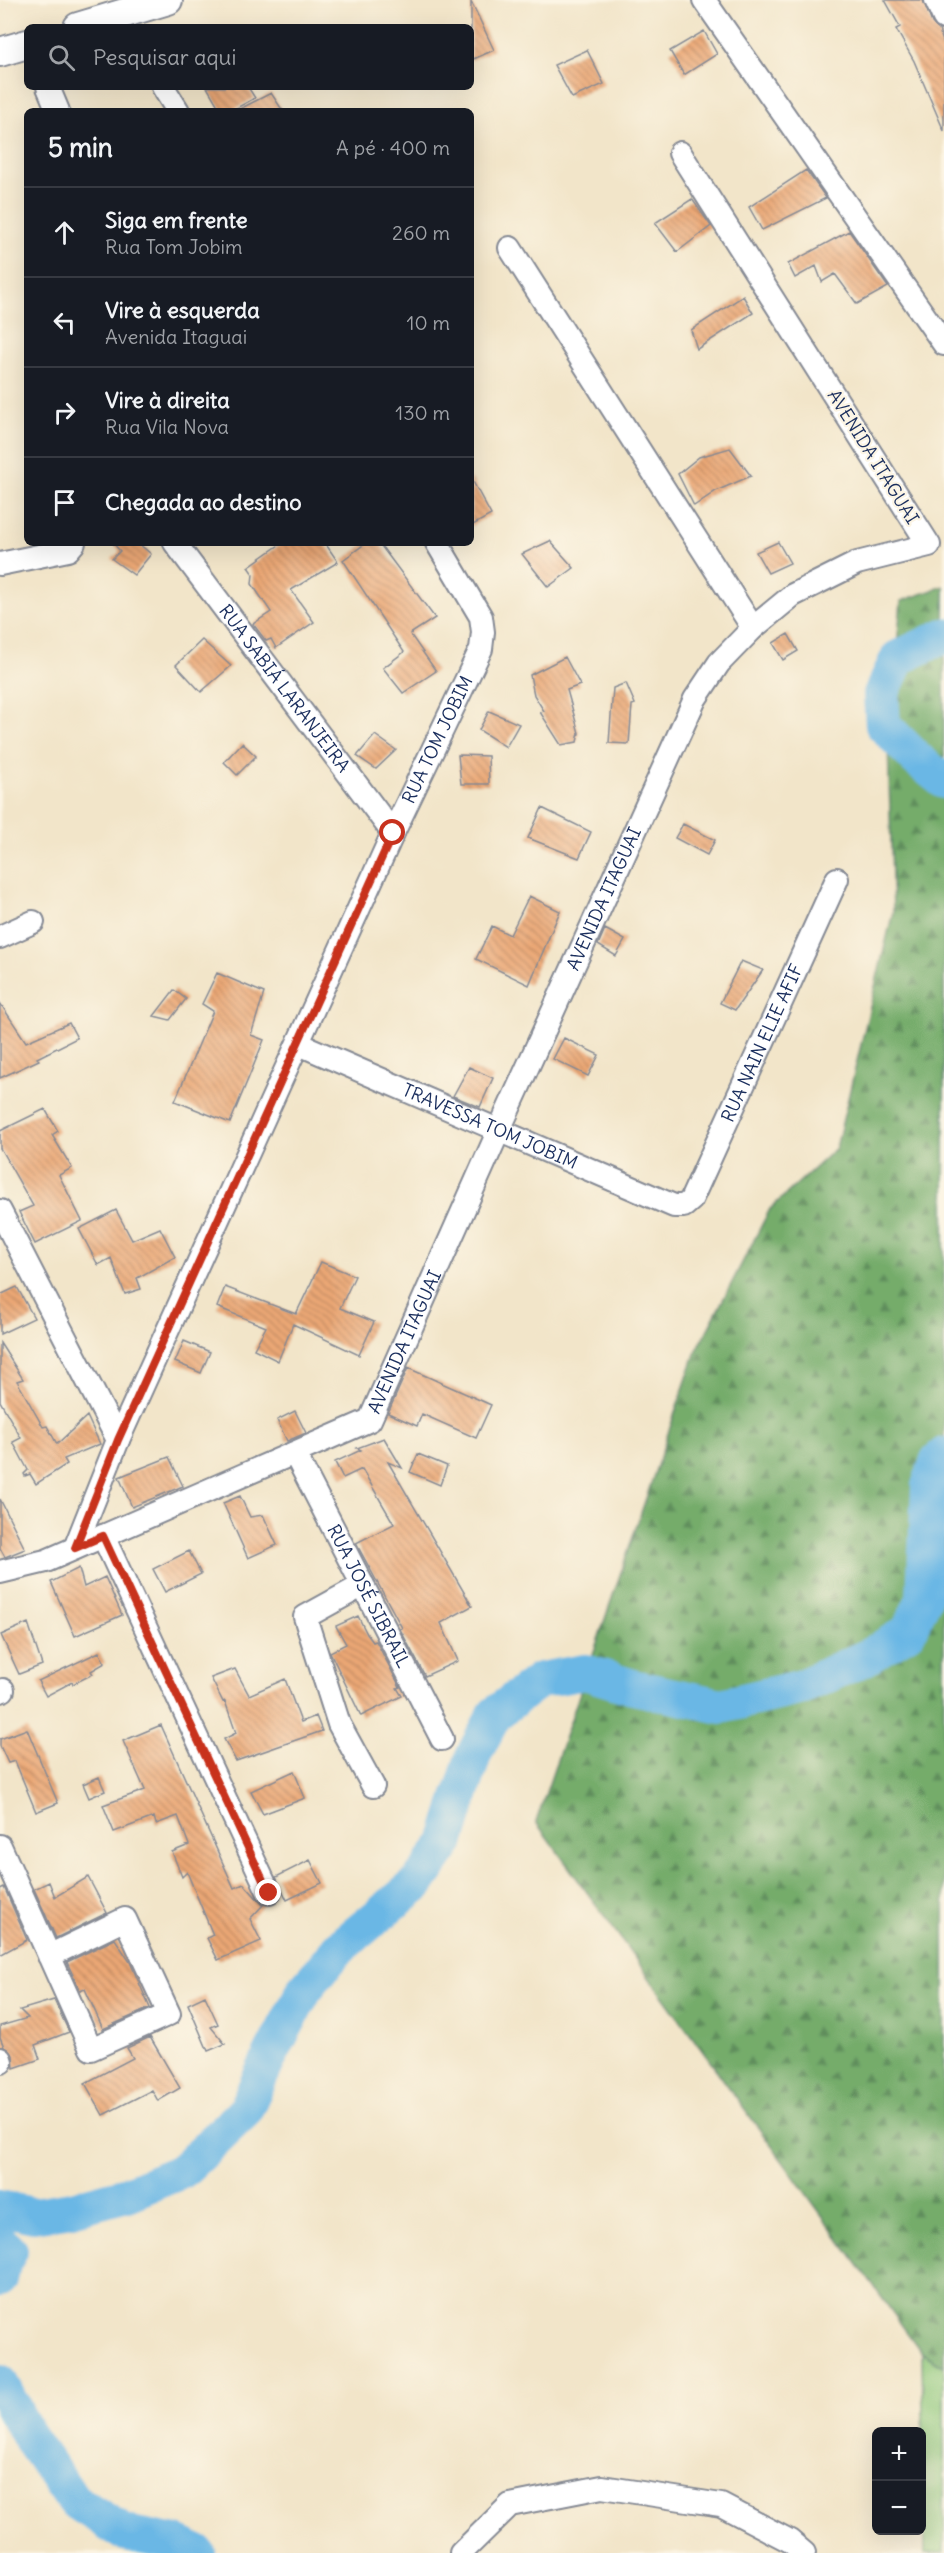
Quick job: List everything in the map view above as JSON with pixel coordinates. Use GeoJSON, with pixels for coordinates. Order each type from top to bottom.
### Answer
{"type":"FeatureCollection","features":[{"type":"Feature","properties":{"kind":"street"},"geometry":{"type":"LineString","coordinates":[[88,24],[168,0]]}},
{"type":"Feature","properties":{"kind":"street"},"geometry":{"type":"LineString","coordinates":[[704,0],[944,344]]}},
{"type":"Feature","properties":{"kind":"street"},"geometry":{"type":"LineString","coordinates":[[936,0],[944,18]]}},
{"type":"Feature","properties":{"kind":"street"},"geometry":{"type":"LineString","coordinates":[[0,52],[24,45]]}},
{"type":"Feature","properties":{"kind":"street"},"geometry":{"type":"LineString","coordinates":[[49,90],[57,108]]}},
{"type":"Feature","properties":{"kind":"street"},"geometry":{"type":"LineString","coordinates":[[166,90],[176,108]]}},
{"type":"Feature","properties":{"kind":"street","name":"AVENIDA ITAGUAI"},"geometry":{"type":"LineString","coordinates":[[0,1572],[46,1561],[370,1420],[695,699],[719,663],[753,628],[793,594],[857,563],[936,544],[680,153]]}},
{"type":"Feature","properties":{"kind":"street"},"geometry":{"type":"LineString","coordinates":[[510,248],[753,628]]}},
{"type":"Feature","properties":{"kind":"street"},"geometry":{"type":"LineString","coordinates":[[0,564],[68,549],[71,546]]}},
{"type":"Feature","properties":{"kind":"street","name":"RUA SABIÁ LARANJEIRA"},"geometry":{"type":"LineString","coordinates":[[177,546],[393,833]]}},
{"type":"Feature","properties":{"kind":"street","name":"RUA TOM JOBIM"},"geometry":{"type":"LineString","coordinates":[[75,1548],[118,1440],[393,833],[481,649],[483,632],[481,617],[439,546]]}},
{"type":"Feature","properties":{"kind":"street","name":"RUA NAIN ELIE AFIF"},"geometry":{"type":"LineString","coordinates":[[684,1206],[691,1200],[837,879]]}},
{"type":"Feature","properties":{"kind":"street"},"geometry":{"type":"LineString","coordinates":[[0,937],[33,922]]}},
{"type":"Feature","properties":{"kind":"street","name":"TRAVESSA TOM JOBIM"},"geometry":{"type":"LineString","coordinates":[[299,1044],[674,1206],[684,1206]]}},
{"type":"Feature","properties":{"kind":"street"},"geometry":{"type":"LineString","coordinates":[[0,1210],[118,1440]]}},
{"type":"Feature","properties":{"kind":"street","name":"RUA JOSÉ SIBRAIL"},"geometry":{"type":"LineString","coordinates":[[295,1454],[442,1739]]}},
{"type":"Feature","properties":{"kind":"street"},"geometry":{"type":"LineString","coordinates":[[103,1536],[269,1893]]}},
{"type":"Feature","properties":{"kind":"street"},"geometry":{"type":"LineString","coordinates":[[363,1586],[305,1617],[339,1724],[374,1786]]}},
{"type":"Feature","properties":{"kind":"street"},"geometry":{"type":"LineString","coordinates":[[0,1846],[49,1956],[91,2049],[169,2014],[125,1919],[49,1956]]}},
{"type":"Feature","properties":{"kind":"street"},"geometry":{"type":"LineString","coordinates":[[461,2553],[510,2505],[602,2487],[721,2505],[790,2541],[804,2553]]}},
{"type":"Feature","properties":{"kind":"green space"},"geometry":{"type":"Polygon","coordinates":[[[944,586],[944,2366],[922,2353],[536,1822],[695,1354],[770,1209],[836,1148],[893,912],[888,745],[901,601],[944,586]]]}},
{"type":"Feature","properties":{"kind":"green space"},"geometry":{"type":"Polygon","coordinates":[[[922,2353],[944,2366],[944,2553],[925,2553],[926,2427],[923,2427],[922,2353]]]}},
{"type":"Feature","properties":{"kind":"building"},"geometry":{"type":"Polygon","coordinates":[[[885,0],[923,0],[932,23],[939,30],[944,44],[944,131],[914,61],[896,29],[900,27],[885,0]]]}},
{"type":"Feature","properties":{"kind":"building"},"geometry":{"type":"Polygon","coordinates":[[[471,1],[494,50],[474,59],[474,24],[471,24],[471,1]]]}},
{"type":"Feature","properties":{"kind":"building"},"geometry":{"type":"Polygon","coordinates":[[[704,31],[717,54],[684,75],[670,51],[704,31]]]}},
{"type":"Feature","properties":{"kind":"building"},"geometry":{"type":"Polygon","coordinates":[[[587,50],[604,84],[572,98],[554,65],[587,50]]]}},
{"type":"Feature","properties":{"kind":"building"},"geometry":{"type":"Polygon","coordinates":[[[209,90],[250,90],[255,98],[237,108],[219,108],[209,90]]]}},
{"type":"Feature","properties":{"kind":"building"},"geometry":{"type":"Polygon","coordinates":[[[271,93],[281,108],[242,108],[271,93]]]}},
{"type":"Feature","properties":{"kind":"building"},"geometry":{"type":"Polygon","coordinates":[[[806,170],[826,198],[762,230],[749,207],[806,170]]]}},
{"type":"Feature","properties":{"kind":"building"},"geometry":{"type":"Polygon","coordinates":[[[692,199],[711,226],[677,252],[655,223],[692,199]]]}},
{"type":"Feature","properties":{"kind":"building"},"geometry":{"type":"Polygon","coordinates":[[[849,231],[888,287],[857,304],[835,274],[822,282],[816,266],[795,278],[788,264],[849,231]]]}},
{"type":"Feature","properties":{"kind":"building"},"geometry":{"type":"Polygon","coordinates":[[[743,296],[753,313],[697,349],[691,330],[743,296]]]}},
{"type":"Feature","properties":{"kind":"building"},"geometry":{"type":"Polygon","coordinates":[[[730,448],[751,476],[716,491],[694,506],[678,474],[699,457],[730,448]]]}},
{"type":"Feature","properties":{"kind":"building"},"geometry":{"type":"Polygon","coordinates":[[[474,484],[491,515],[474,524],[474,484]]]}},
{"type":"Feature","properties":{"kind":"building"},"geometry":{"type":"Polygon","coordinates":[[[550,541],[574,568],[548,587],[522,554],[550,541]]]}},
{"type":"Feature","properties":{"kind":"building"},"geometry":{"type":"Polygon","coordinates":[[[778,542],[790,563],[768,573],[756,552],[778,542]]]}},
{"type":"Feature","properties":{"kind":"building"},"geometry":{"type":"Polygon","coordinates":[[[116,546],[142,546],[151,554],[134,575],[112,559],[120,551],[116,546]]]}},
{"type":"Feature","properties":{"kind":"building"},"geometry":{"type":"Polygon","coordinates":[[[278,546],[327,546],[338,562],[291,590],[314,622],[276,648],[271,639],[266,641],[253,624],[271,612],[252,584],[253,574],[248,567],[278,546]]]}},
{"type":"Feature","properties":{"kind":"building"},"geometry":{"type":"Polygon","coordinates":[[[362,546],[381,546],[435,618],[410,634],[436,671],[403,693],[383,668],[404,652],[343,560],[362,546]]]}},
{"type":"Feature","properties":{"kind":"building"},"geometry":{"type":"Polygon","coordinates":[[[788,634],[798,651],[783,660],[773,643],[788,634]]]}},
{"type":"Feature","properties":{"kind":"building"},"geometry":{"type":"Polygon","coordinates":[[[202,640],[231,666],[201,692],[176,665],[202,640]]]}},
{"type":"Feature","properties":{"kind":"building"},"geometry":{"type":"Polygon","coordinates":[[[565,657],[580,685],[567,690],[579,733],[577,742],[561,745],[540,712],[544,711],[534,695],[530,675],[565,657]]]}},
{"type":"Feature","properties":{"kind":"building"},"geometry":{"type":"Polygon","coordinates":[[[626,683],[635,704],[632,705],[629,744],[609,743],[613,688],[626,683]]]}},
{"type":"Feature","properties":{"kind":"building"},"geometry":{"type":"Polygon","coordinates":[[[489,711],[519,724],[506,747],[479,730],[489,711]]]}},
{"type":"Feature","properties":{"kind":"building"},"geometry":{"type":"Polygon","coordinates":[[[375,735],[396,750],[376,769],[357,756],[375,735]]]}},
{"type":"Feature","properties":{"kind":"building"},"geometry":{"type":"Polygon","coordinates":[[[242,743],[256,756],[237,775],[224,762],[242,743]]]}},
{"type":"Feature","properties":{"kind":"building"},"geometry":{"type":"Polygon","coordinates":[[[458,755],[488,756],[489,784],[461,784],[458,755]]]}},
{"type":"Feature","properties":{"kind":"building"},"geometry":{"type":"Polygon","coordinates":[[[542,808],[591,832],[579,858],[528,838],[542,808]]]}},
{"type":"Feature","properties":{"kind":"building"},"geometry":{"type":"Polygon","coordinates":[[[683,824],[715,840],[707,855],[675,838],[683,824]]]}},
{"type":"Feature","properties":{"kind":"building"},"geometry":{"type":"Polygon","coordinates":[[[529,896],[560,911],[529,985],[476,959],[492,926],[510,935],[529,896]]]}},
{"type":"Feature","properties":{"kind":"building"},"geometry":{"type":"Polygon","coordinates":[[[605,929],[625,940],[616,956],[598,945],[605,929]]]}},
{"type":"Feature","properties":{"kind":"building"},"geometry":{"type":"Polygon","coordinates":[[[741,961],[763,970],[735,1010],[720,1003],[741,961]]]}},
{"type":"Feature","properties":{"kind":"building"},"geometry":{"type":"Polygon","coordinates":[[[217,973],[264,993],[251,1035],[264,1040],[230,1123],[175,1101],[213,1011],[202,1004],[217,973]]]}},
{"type":"Feature","properties":{"kind":"building"},"geometry":{"type":"Polygon","coordinates":[[[174,990],[186,999],[170,1020],[154,1016],[174,990]]]}},
{"type":"Feature","properties":{"kind":"building"},"geometry":{"type":"Polygon","coordinates":[[[0,1003],[26,1042],[69,1023],[77,1038],[37,1058],[39,1060],[0,1078],[0,1003]]]}},
{"type":"Feature","properties":{"kind":"building"},"geometry":{"type":"Polygon","coordinates":[[[564,1038],[599,1055],[588,1076],[553,1059],[564,1038]]]}},
{"type":"Feature","properties":{"kind":"building"},"geometry":{"type":"Polygon","coordinates":[[[469,1067],[493,1078],[480,1107],[453,1096],[469,1067]]]}},
{"type":"Feature","properties":{"kind":"building"},"geometry":{"type":"Polygon","coordinates":[[[45,1109],[58,1131],[52,1135],[72,1168],[59,1175],[82,1221],[35,1244],[19,1212],[33,1206],[0,1148],[0,1131],[45,1109]]]}},
{"type":"Feature","properties":{"kind":"building"},"geometry":{"type":"Polygon","coordinates":[[[116,1210],[132,1240],[160,1228],[175,1257],[137,1278],[141,1289],[125,1294],[111,1258],[98,1265],[79,1229],[116,1210]]]}},
{"type":"Feature","properties":{"kind":"building"},"geometry":{"type":"Polygon","coordinates":[[[321,1262],[355,1276],[340,1308],[374,1322],[359,1355],[293,1324],[278,1361],[254,1349],[266,1327],[217,1307],[225,1287],[296,1314],[321,1262]]]}},
{"type":"Feature","properties":{"kind":"building"},"geometry":{"type":"Polygon","coordinates":[[[17,1287],[34,1318],[0,1334],[0,1295],[17,1287]]]}},
{"type":"Feature","properties":{"kind":"building"},"geometry":{"type":"Polygon","coordinates":[[[184,1341],[210,1352],[201,1373],[175,1362],[184,1341]]]}},
{"type":"Feature","properties":{"kind":"building"},"geometry":{"type":"Polygon","coordinates":[[[0,1343],[23,1379],[17,1381],[43,1427],[47,1426],[57,1444],[87,1416],[100,1444],[64,1459],[67,1464],[36,1484],[30,1474],[25,1476],[24,1474],[28,1470],[13,1442],[21,1438],[0,1401],[0,1343]]]}},
{"type":"Feature","properties":{"kind":"building"},"geometry":{"type":"Polygon","coordinates":[[[408,1368],[491,1405],[476,1438],[422,1414],[417,1426],[388,1413],[408,1368]]]}},
{"type":"Feature","properties":{"kind":"building"},"geometry":{"type":"Polygon","coordinates":[[[295,1411],[306,1433],[287,1441],[277,1420],[295,1411]]]}},
{"type":"Feature","properties":{"kind":"building"},"geometry":{"type":"Polygon","coordinates":[[[384,1438],[402,1468],[388,1462],[472,1606],[441,1623],[458,1661],[425,1676],[356,1543],[394,1524],[362,1469],[343,1478],[335,1462],[361,1450],[357,1448],[384,1438]]]}},
{"type":"Feature","properties":{"kind":"building"},"geometry":{"type":"Polygon","coordinates":[[[418,1454],[447,1466],[440,1485],[410,1472],[418,1454]]]}},
{"type":"Feature","properties":{"kind":"building"},"geometry":{"type":"Polygon","coordinates":[[[169,1457],[183,1486],[132,1507],[119,1477],[169,1457]]]}},
{"type":"Feature","properties":{"kind":"building"},"geometry":{"type":"Polygon","coordinates":[[[240,1496],[250,1517],[263,1515],[277,1545],[248,1558],[223,1503],[240,1496]]]}},
{"type":"Feature","properties":{"kind":"building"},"geometry":{"type":"Polygon","coordinates":[[[0,1499],[25,1549],[5,1557],[0,1548],[0,1499]]]}},
{"type":"Feature","properties":{"kind":"building"},"geometry":{"type":"Polygon","coordinates":[[[189,1551],[201,1574],[165,1592],[153,1569],[189,1551]]]}},
{"type":"Feature","properties":{"kind":"building"},"geometry":{"type":"Polygon","coordinates":[[[79,1568],[84,1587],[105,1577],[122,1615],[75,1636],[51,1582],[79,1568]]]}},
{"type":"Feature","properties":{"kind":"building"},"geometry":{"type":"Polygon","coordinates":[[[358,1616],[367,1634],[373,1642],[376,1641],[400,1687],[397,1688],[402,1696],[361,1716],[330,1652],[346,1644],[336,1626],[358,1616]]]}},
{"type":"Feature","properties":{"kind":"building"},"geometry":{"type":"Polygon","coordinates":[[[28,1623],[42,1665],[19,1674],[1,1635],[28,1623]]]}},
{"type":"Feature","properties":{"kind":"building"},"geometry":{"type":"Polygon","coordinates":[[[99,1652],[105,1663],[91,1671],[93,1674],[46,1696],[38,1681],[99,1652]]]}},
{"type":"Feature","properties":{"kind":"building"},"geometry":{"type":"Polygon","coordinates":[[[235,1669],[249,1695],[285,1679],[301,1722],[316,1716],[322,1731],[236,1761],[224,1739],[236,1733],[225,1701],[223,1702],[211,1678],[235,1669]]]}},
{"type":"Feature","properties":{"kind":"building"},"geometry":{"type":"Polygon","coordinates":[[[161,1725],[234,1888],[244,1884],[263,1905],[250,1919],[261,1941],[218,1960],[207,1938],[213,1935],[187,1872],[182,1877],[172,1852],[189,1845],[178,1816],[156,1824],[154,1817],[114,1832],[103,1805],[145,1790],[123,1741],[161,1725]]]}},
{"type":"Feature","properties":{"kind":"building"},"geometry":{"type":"Polygon","coordinates":[[[27,1729],[58,1803],[36,1812],[15,1761],[8,1763],[0,1746],[0,1739],[27,1729]]]}},
{"type":"Feature","properties":{"kind":"building"},"geometry":{"type":"Polygon","coordinates":[[[294,1771],[305,1798],[263,1814],[251,1791],[294,1771]]]}},
{"type":"Feature","properties":{"kind":"building"},"geometry":{"type":"Polygon","coordinates":[[[99,1777],[105,1791],[89,1798],[83,1784],[99,1777]]]}},
{"type":"Feature","properties":{"kind":"building"},"geometry":{"type":"Polygon","coordinates":[[[310,1860],[322,1883],[287,1900],[276,1877],[310,1860]]]}},
{"type":"Feature","properties":{"kind":"building"},"geometry":{"type":"Polygon","coordinates":[[[88,1877],[107,1913],[56,1938],[34,1889],[49,1882],[55,1897],[88,1877]]]}},
{"type":"Feature","properties":{"kind":"building"},"geometry":{"type":"Polygon","coordinates":[[[4,1887],[27,1940],[0,1955],[0,1889],[4,1887]]]}},
{"type":"Feature","properties":{"kind":"building"},"geometry":{"type":"Polygon","coordinates":[[[115,1939],[130,1962],[150,2008],[103,2029],[85,1989],[80,1991],[67,1962],[115,1939]]]}},
{"type":"Feature","properties":{"kind":"building"},"geometry":{"type":"Polygon","coordinates":[[[205,1996],[218,2024],[211,2027],[225,2044],[208,2051],[188,2004],[205,1996]]]}},
{"type":"Feature","properties":{"kind":"building"},"geometry":{"type":"Polygon","coordinates":[[[54,2000],[69,2032],[35,2045],[40,2059],[14,2068],[13,2055],[4,2047],[0,2037],[0,2026],[28,2018],[20,2010],[54,2000]]]}},
{"type":"Feature","properties":{"kind":"building"},"geometry":{"type":"Polygon","coordinates":[[[150,2037],[180,2088],[158,2101],[152,2090],[103,2115],[85,2083],[133,2058],[127,2048],[150,2037]]]}},
{"type":"Feature","properties":{"kind":"waterway"},"geometry":{"type":"LineString","coordinates":[[944,636],[898,658],[881,694],[883,725],[918,760],[944,781]]}},
{"type":"Feature","properties":{"kind":"waterway"},"geometry":{"type":"LineString","coordinates":[[0,2208],[33,2215],[72,2209],[127,2194],[182,2171],[244,2112],[305,1989],[340,1947],[418,1883],[446,1843],[474,1754],[495,1714],[540,1680],[585,1672],[633,1687],[721,1706],[799,1688],[867,1657],[908,1632],[924,1599],[929,1486],[938,1460],[944,1455]]}},
{"type":"Feature","properties":{"kind":"waterway"},"geometry":{"type":"LineString","coordinates":[[924,1570],[944,1556]]}},
{"type":"Feature","properties":{"kind":"waterway"},"geometry":{"type":"LineString","coordinates":[[0,2242],[10,2251],[3,2264],[0,2279]]}},
{"type":"Feature","properties":{"kind":"waterway"},"geometry":{"type":"LineString","coordinates":[[0,2382],[27,2434],[73,2500],[125,2533],[176,2543],[198,2553]]}},
{"type":"Feature","properties":{"kind":"route"},"geometry":{"type":"LineString","coordinates":[[269,1893],[103,1536],[75,1548],[118,1440],[393,833]]}}]}
